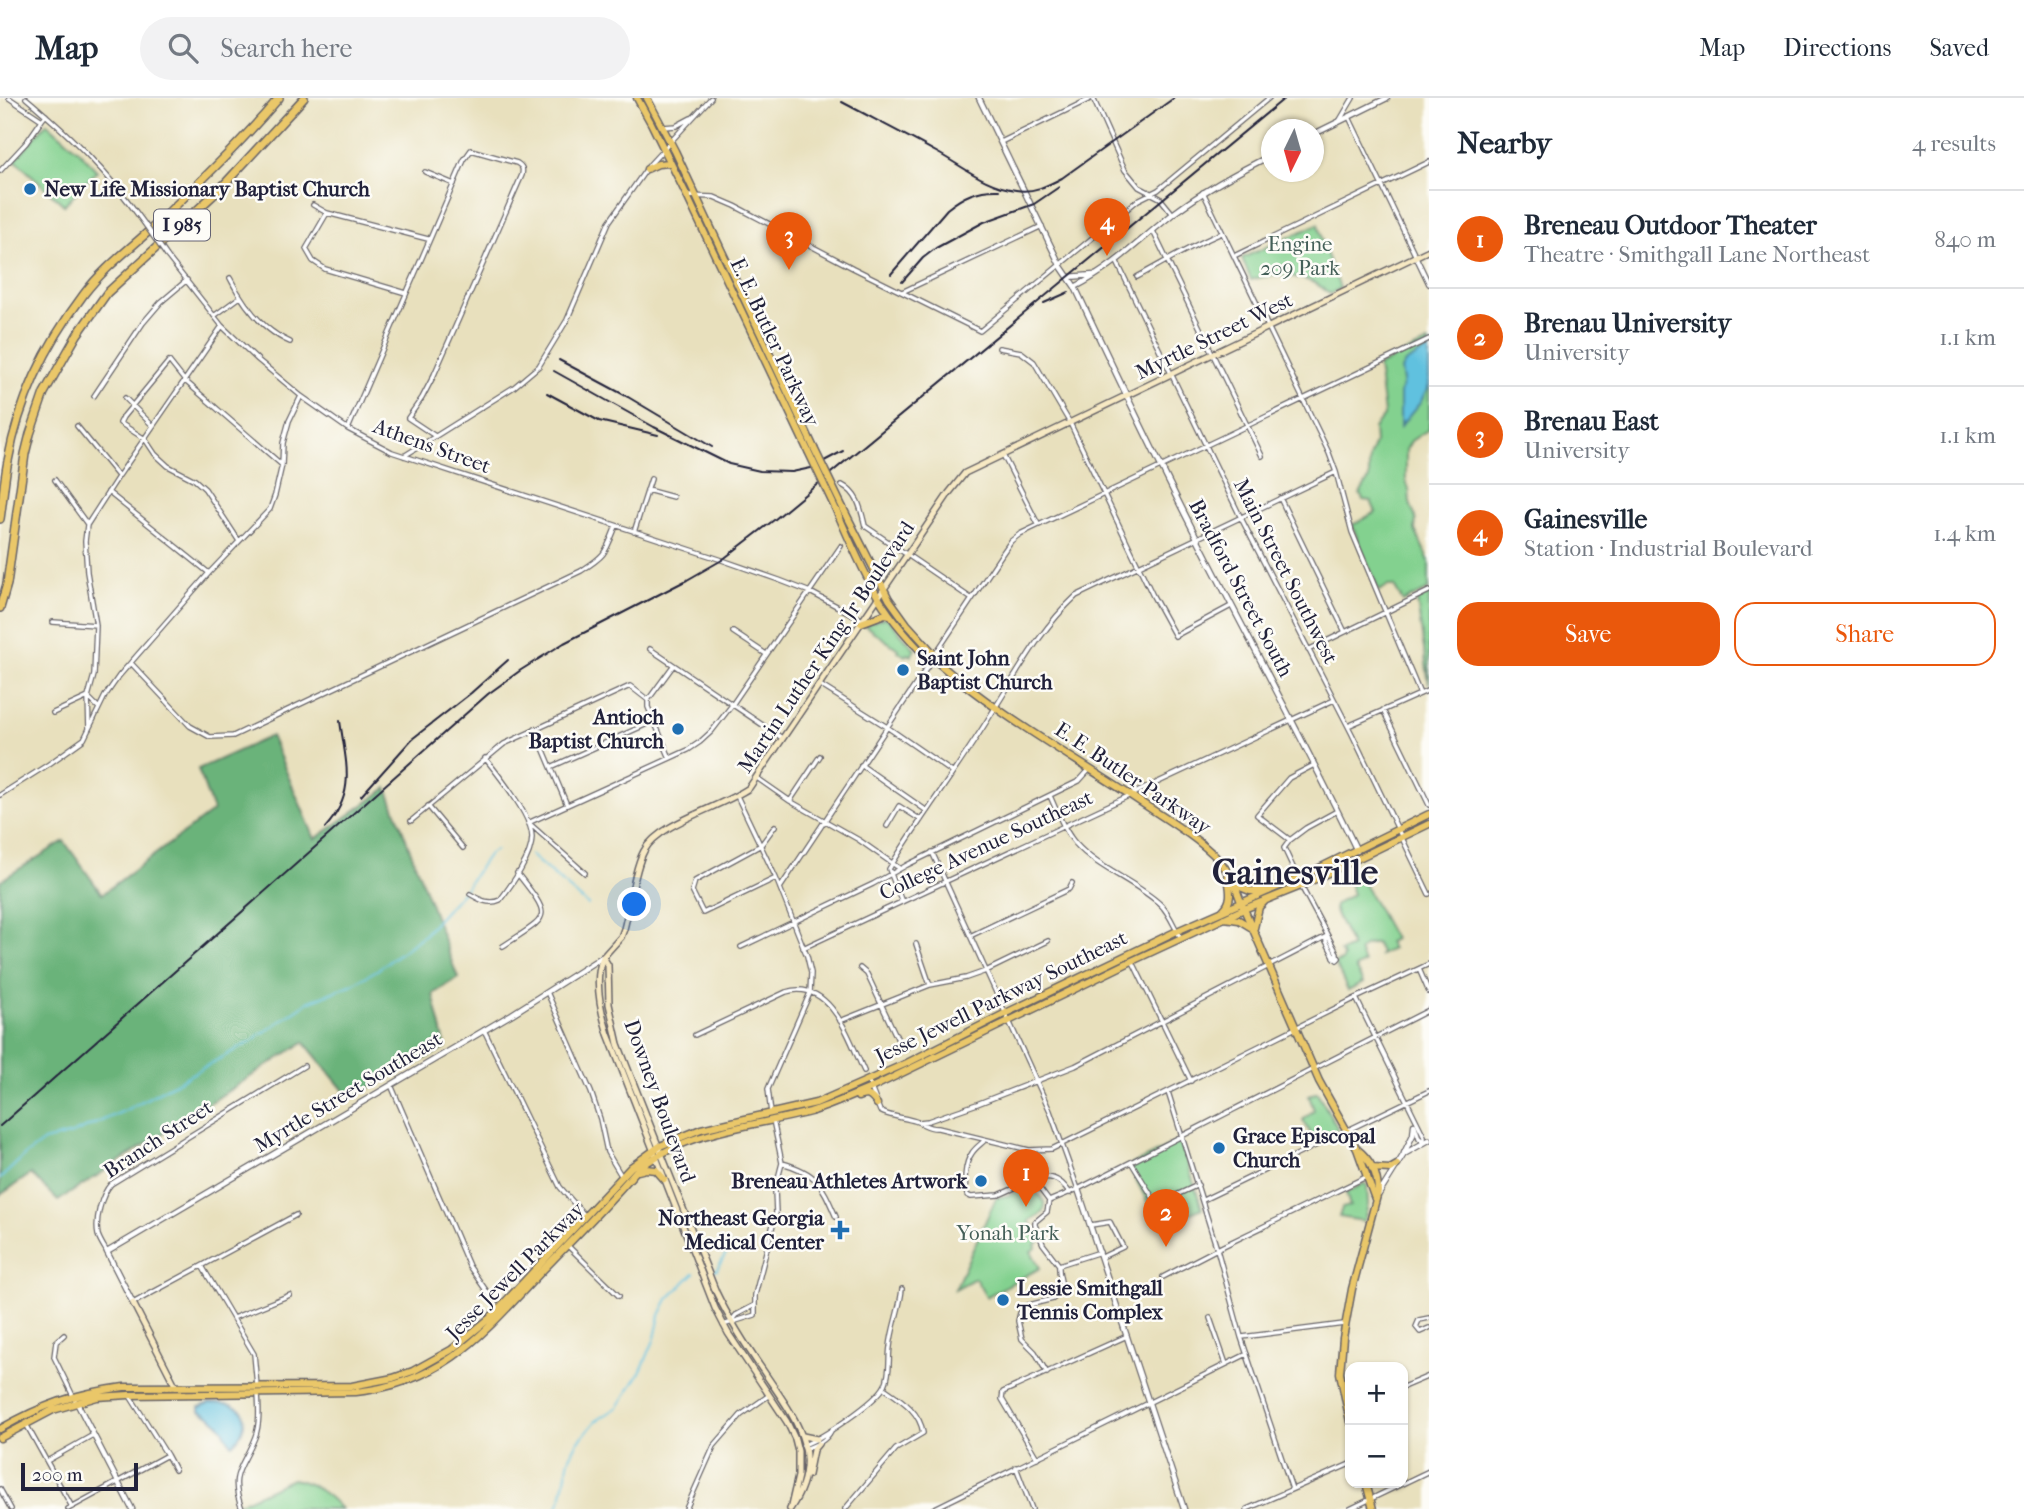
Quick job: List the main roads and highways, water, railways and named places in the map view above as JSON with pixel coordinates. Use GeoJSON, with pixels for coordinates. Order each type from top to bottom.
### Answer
{"type":"FeatureCollection","features":[{"type":"Feature","properties":{"kind":"highway","name":"I 985"},"geometry":{"type":"LineString","coordinates":[[0,519],[8,460],[16,427],[32,382],[58,332],[85,292],[106,269],[207,174],[279,98]]}},
{"type":"Feature","properties":{"kind":"highway","name":"I 985"},"geometry":{"type":"LineString","coordinates":[[0,608],[7,584],[30,433],[44,393],[77,335],[107,293],[220,189],[304,98]]}},
{"type":"Feature","properties":{"kind":"main road","name":"E. E. Butler Parkway"},"geometry":{"type":"LineString","coordinates":[[637,98],[670,163],[691,195]]}},
{"type":"Feature","properties":{"kind":"main road","name":"E. E. Butler Parkway"},"geometry":{"type":"LineString","coordinates":[[647,98],[671,142],[691,195],[840,510],[888,599],[934,659]]}},
{"type":"Feature","properties":{"kind":"main road"},"geometry":{"type":"LineString","coordinates":[[647,169],[670,163]]}},
{"type":"Feature","properties":{"kind":"main road","name":"Myrtle Street West"},"geometry":{"type":"LineString","coordinates":[[1127,396],[1429,250]]}},
{"type":"Feature","properties":{"kind":"main road","name":"Martin Luther King Jr Boulevard"},"geometry":{"type":"LineString","coordinates":[[603,957],[622,933],[640,861],[649,843],[665,830],[749,788],[965,473],[1127,396]]}},
{"type":"Feature","properties":{"kind":"main road","name":"E. E. Butler Parkway"},"geometry":{"type":"LineString","coordinates":[[840,510],[858,561],[879,599],[890,615],[934,659],[965,686],[1165,818],[1207,849],[1227,872],[1314,1070],[1357,1149],[1375,1199]]}},
{"type":"Feature","properties":{"kind":"main road"},"geometry":{"type":"LineString","coordinates":[[862,621],[890,615]]}},
{"type":"Feature","properties":{"kind":"main road"},"geometry":{"type":"LineString","coordinates":[[1358,854],[1429,814]]}},
{"type":"Feature","properties":{"kind":"main road"},"geometry":{"type":"LineString","coordinates":[[1399,832],[1429,824]]}},
{"type":"Feature","properties":{"kind":"main road","name":"Jesse Jewell Parkway Southeast"},"geometry":{"type":"LineString","coordinates":[[772,1116],[829,1106],[1007,1016],[1243,906],[1268,891],[1358,854]]}},
{"type":"Feature","properties":{"kind":"main road","name":"Jesse Jewell Parkway Southeast"},"geometry":{"type":"LineString","coordinates":[[1243,906],[1264,902],[1301,886],[1358,854]]}},
{"type":"Feature","properties":{"kind":"main road"},"geometry":{"type":"LineString","coordinates":[[1227,872],[1231,895],[1224,914],[1254,930],[1259,907],[1264,902]]}},
{"type":"Feature","properties":{"kind":"main road"},"geometry":{"type":"LineString","coordinates":[[1235,885],[1250,891],[1268,891]]}},
{"type":"Feature","properties":{"kind":"main road","name":"Downey Boulevard"},"geometry":{"type":"LineString","coordinates":[[603,957],[600,963],[600,996],[604,1021],[653,1150]]}},
{"type":"Feature","properties":{"kind":"main road","name":"Downey Boulevard"},"geometry":{"type":"LineString","coordinates":[[603,957],[608,965],[609,1003],[615,1033],[659,1153],[716,1292],[731,1321],[796,1420],[802,1436],[798,1476],[790,1508]]}},
{"type":"Feature","properties":{"kind":"main road","name":"Jesse Jewell Parkway Southeast"},"geometry":{"type":"LineString","coordinates":[[653,1150],[659,1153],[690,1140],[816,1103],[870,1084]]}},
{"type":"Feature","properties":{"kind":"main road"},"geometry":{"type":"LineString","coordinates":[[829,1106],[866,1095],[877,1104]]}},
{"type":"Feature","properties":{"kind":"main road","name":"E. E. Butler Parkway"},"geometry":{"type":"LineString","coordinates":[[1357,1149],[1366,1156],[1373,1168]]}},
{"type":"Feature","properties":{"kind":"main road","name":"Jesse Jewell Parkway"},"geometry":{"type":"LineString","coordinates":[[565,1242],[631,1167],[653,1150]]}},
{"type":"Feature","properties":{"kind":"main road","name":"Downey Boulevard"},"geometry":{"type":"LineString","coordinates":[[659,1153],[664,1179],[723,1325],[770,1394],[801,1448],[807,1467],[796,1501],[790,1508]]}},
{"type":"Feature","properties":{"kind":"main road","name":"Jesse Jewell Parkway"},"geometry":{"type":"LineString","coordinates":[[258,1390],[377,1390],[425,1374],[456,1356],[470,1346],[565,1242],[636,1171],[659,1153]]}},
{"type":"Feature","properties":{"kind":"main road"},"geometry":{"type":"LineString","coordinates":[[1373,1168],[1384,1169],[1397,1165]]}},
{"type":"Feature","properties":{"kind":"main road"},"geometry":{"type":"LineString","coordinates":[[1368,1176],[1373,1168]]}},
{"type":"Feature","properties":{"kind":"main road"},"geometry":{"type":"LineString","coordinates":[[1345,1395],[1340,1373],[1345,1324],[1378,1192],[1373,1168]]}},
{"type":"Feature","properties":{"kind":"main road"},"geometry":{"type":"LineString","coordinates":[[636,1171],[656,1170],[664,1179]]}},
{"type":"Feature","properties":{"kind":"main road","name":"Branch Street"},"geometry":{"type":"LineString","coordinates":[[133,1303],[176,1387]]}},
{"type":"Feature","properties":{"kind":"main road"},"geometry":{"type":"LineString","coordinates":[[763,1385],[776,1389]]}},
{"type":"Feature","properties":{"kind":"main road"},"geometry":{"type":"LineString","coordinates":[[0,1429],[48,1404],[124,1387],[258,1390]]}},
{"type":"Feature","properties":{"kind":"main road"},"geometry":{"type":"LineString","coordinates":[[0,1438],[75,1399],[258,1390]]}},
{"type":"Feature","properties":{"kind":"main road"},"geometry":{"type":"LineString","coordinates":[[770,1394],[783,1399]]}},
{"type":"Feature","properties":{"kind":"main road"},"geometry":{"type":"LineString","coordinates":[[802,1436],[817,1442],[804,1480]]}},
{"type":"Feature","properties":{"kind":"main road"},"geometry":{"type":"LineString","coordinates":[[1367,1488],[1373,1509]]}},
{"type":"Feature","properties":{"kind":"water"},"geometry":{"type":"Polygon","coordinates":[[[1429,349],[1429,386],[1420,403],[1400,427],[1400,393],[1403,381],[1401,370],[1405,363],[1429,349]]]}},
{"type":"Feature","properties":{"kind":"water"},"geometry":{"type":"Polygon","coordinates":[[[209,1403],[232,1405],[243,1412],[242,1430],[232,1444],[218,1423],[200,1411],[200,1407],[209,1403]]]}},
{"type":"Feature","properties":{"kind":"waterway"},"geometry":{"type":"LineString","coordinates":[[0,1179],[44,1141],[72,1134],[126,1110],[252,1041],[308,1002],[353,984],[377,970],[424,935],[464,890],[488,855],[496,850]]}},
{"type":"Feature","properties":{"kind":"waterway"},"geometry":{"type":"LineString","coordinates":[[530,855],[588,905]]}},
{"type":"Feature","properties":{"kind":"waterway"},"geometry":{"type":"LineString","coordinates":[[713,1270],[717,1269],[731,1245]]}},
{"type":"Feature","properties":{"kind":"waterway"},"geometry":{"type":"LineString","coordinates":[[557,1509],[569,1459],[577,1443],[596,1421],[618,1407],[641,1371],[668,1299],[694,1273]]}},
{"type":"Feature","properties":{"kind":"railway"},"geometry":{"type":"LineString","coordinates":[[842,102],[995,185],[1028,191],[1062,178],[1174,98]]}},
{"type":"Feature","properties":{"kind":"railway"},"geometry":{"type":"LineString","coordinates":[[0,1126],[488,694],[564,643],[722,560],[1285,98]]}},
{"type":"Feature","properties":{"kind":"railway"},"geometry":{"type":"LineString","coordinates":[[902,282],[923,258],[936,248],[984,222],[1034,204],[1059,187]]}},
{"type":"Feature","properties":{"kind":"railway"},"geometry":{"type":"LineString","coordinates":[[891,274],[947,209],[971,194],[999,190]]}},
{"type":"Feature","properties":{"kind":"railway"},"geometry":{"type":"LineString","coordinates":[[1044,303],[1069,292]]}},
{"type":"Feature","properties":{"kind":"railway"},"geometry":{"type":"LineString","coordinates":[[559,360],[712,447]]}},
{"type":"Feature","properties":{"kind":"railway"},"geometry":{"type":"LineString","coordinates":[[554,371],[654,427],[729,464],[760,471],[792,472],[811,468],[843,451]]}},
{"type":"Feature","properties":{"kind":"railway"},"geometry":{"type":"LineString","coordinates":[[547,393],[599,421],[658,435]]}},
{"type":"Feature","properties":{"kind":"railway"},"geometry":{"type":"LineString","coordinates":[[361,796],[412,739],[508,660]]}},
{"type":"Feature","properties":{"kind":"railway"},"geometry":{"type":"LineString","coordinates":[[325,828],[342,803],[347,778],[340,721]]}},
{"type":"Feature","properties":{"kind":"place","name":"New Life Missionary Baptist Church"},"geometry":{"type":"Point","coordinates":[30,189]}},
{"type":"Feature","properties":{"kind":"place","name":"Gainesville"},"geometry":{"type":"Point","coordinates":[1107,256]}},
{"type":"Feature","properties":{"kind":"place","name":"Brenau East"},"geometry":{"type":"Point","coordinates":[789,270]}},
{"type":"Feature","properties":{"kind":"place","name":"Saint John Baptist Church"},"geometry":{"type":"Point","coordinates":[903,670]}},
{"type":"Feature","properties":{"kind":"place","name":"Antioch Baptist Church"},"geometry":{"type":"Point","coordinates":[678,729]}},
{"type":"Feature","properties":{"kind":"place","name":"Grace Episcopal Church"},"geometry":{"type":"Point","coordinates":[1219,1148]}},
{"type":"Feature","properties":{"kind":"place","name":"Breneau Athletes Artwork"},"geometry":{"type":"Point","coordinates":[981,1181]}},
{"type":"Feature","properties":{"kind":"place","name":"Breneau Outdoor Theater"},"geometry":{"type":"Point","coordinates":[1026,1207]}},
{"type":"Feature","properties":{"kind":"place","name":"Northeast Georgia Medical Center"},"geometry":{"type":"Point","coordinates":[840,1230]}},
{"type":"Feature","properties":{"kind":"place","name":"Brenau University"},"geometry":{"type":"Point","coordinates":[1166,1247]}},
{"type":"Feature","properties":{"kind":"place","name":"Lessie Smithgall Tennis Complex"},"geometry":{"type":"Point","coordinates":[1003,1300]}},
{"type":"Feature","properties":{"kind":"district","name":"Gainesville"},"geometry":{"type":"Point","coordinates":[1295,872]}},
{"type":"Feature","properties":{"kind":"park label","name":"Engine 209 Park"},"geometry":{"type":"Point","coordinates":[1300,256]}},
{"type":"Feature","properties":{"kind":"park label","name":"Yonah Park"},"geometry":{"type":"Point","coordinates":[1008,1233]}}]}
